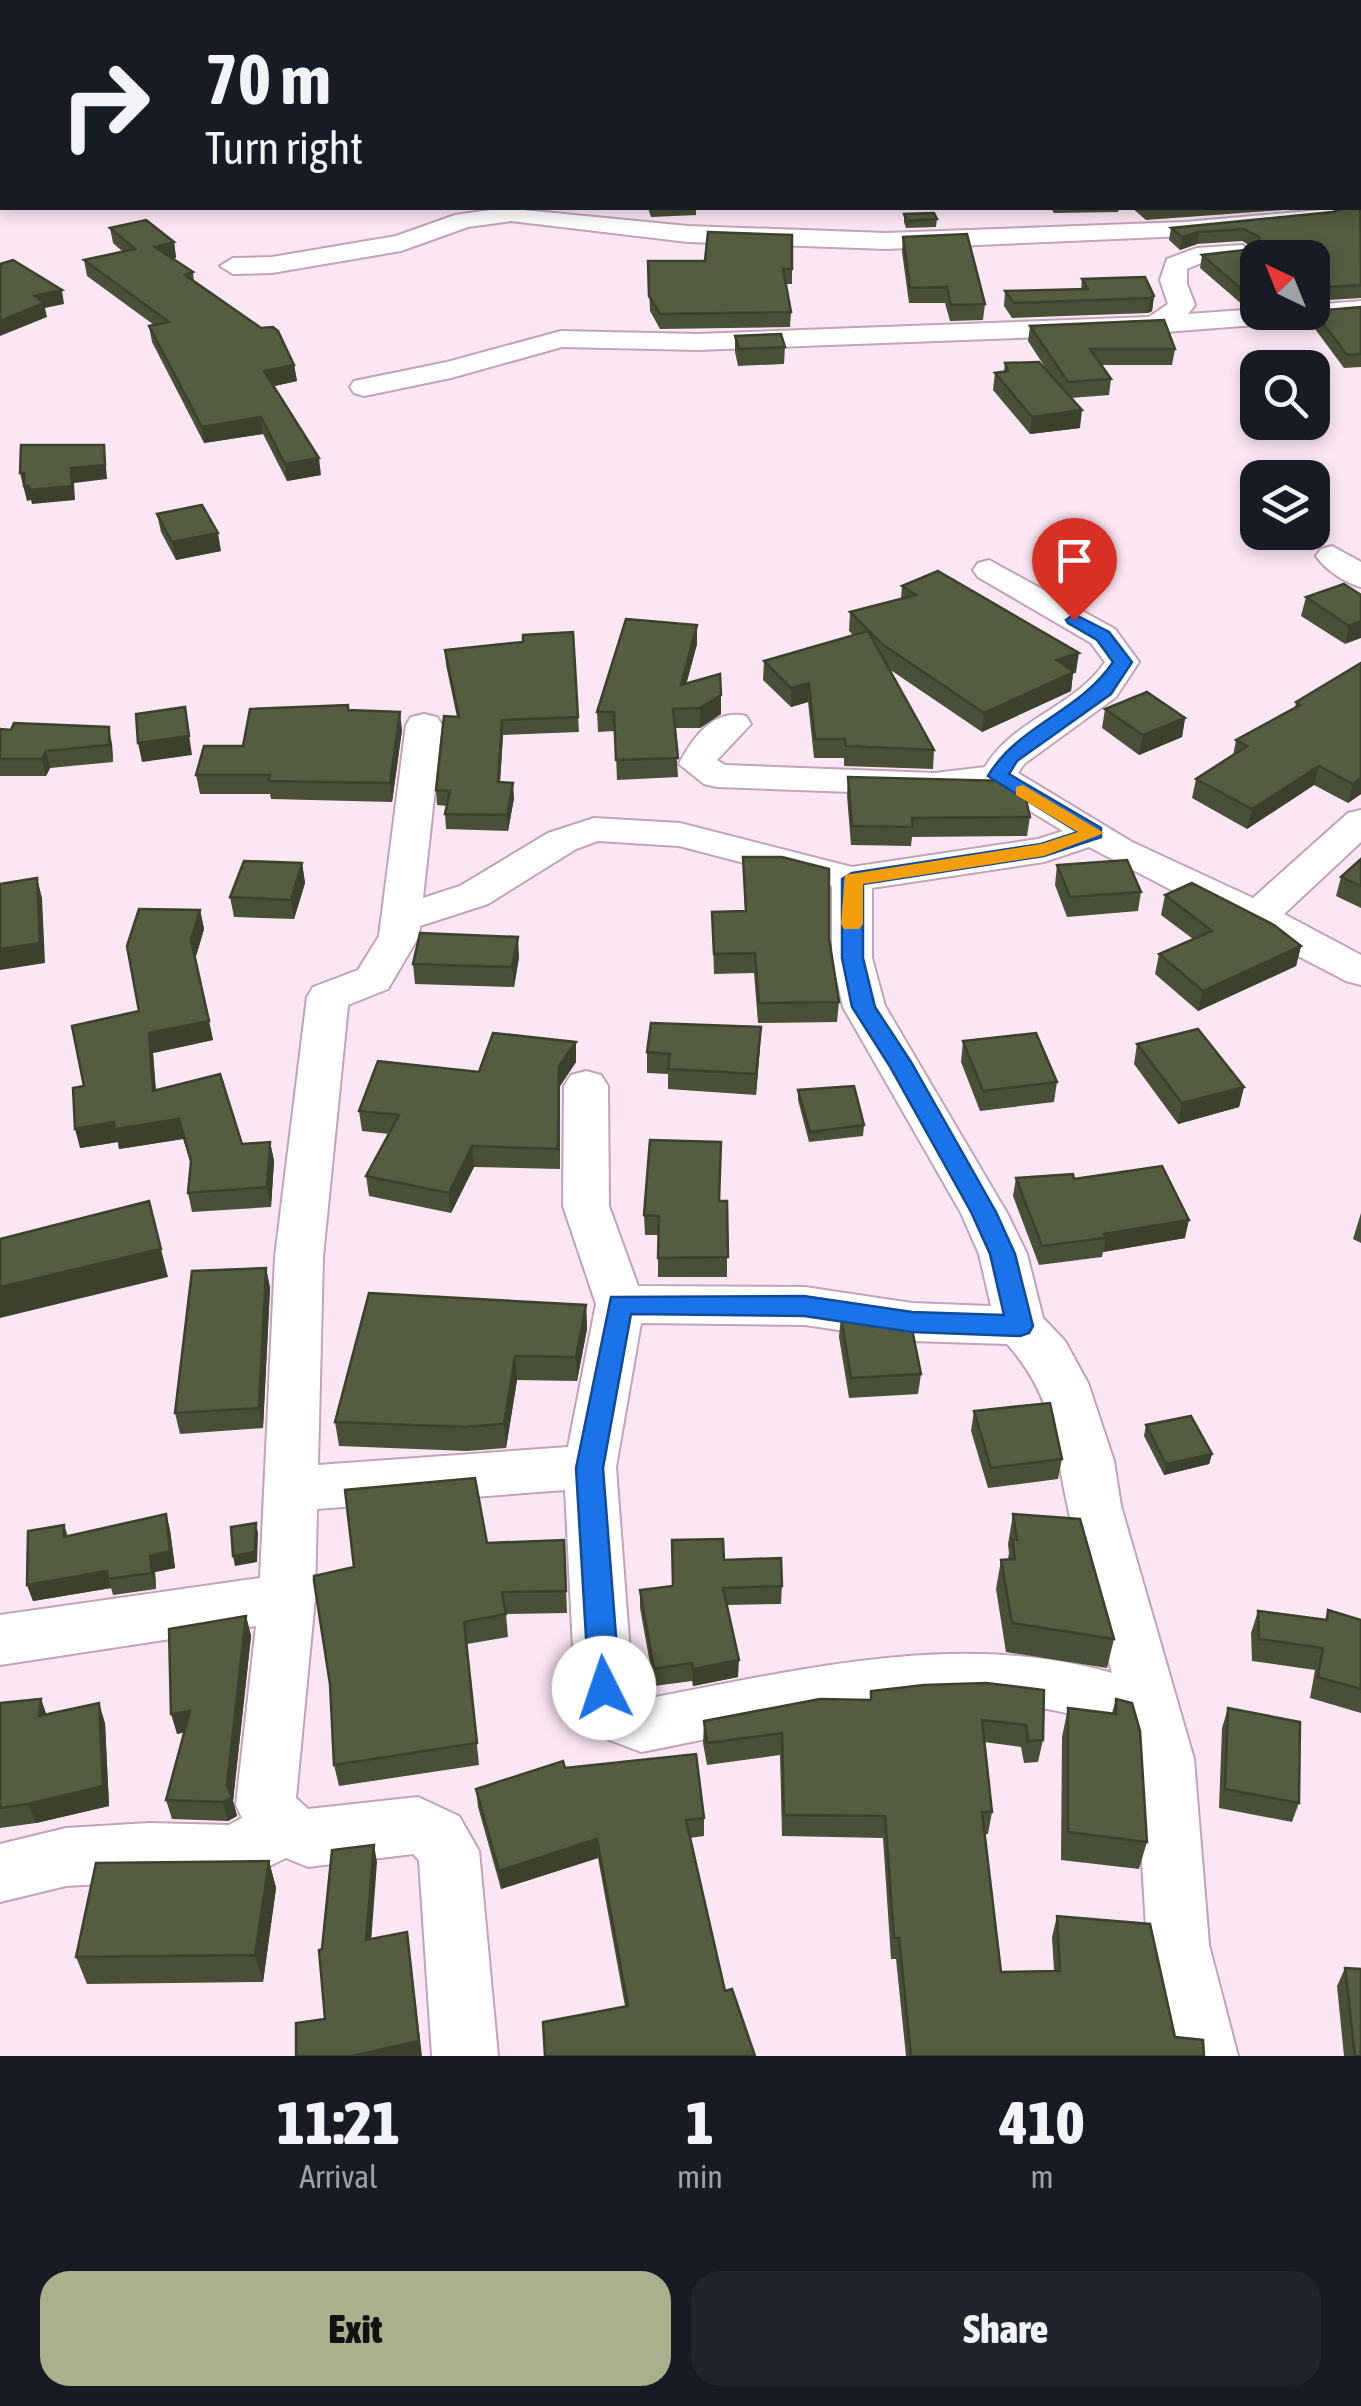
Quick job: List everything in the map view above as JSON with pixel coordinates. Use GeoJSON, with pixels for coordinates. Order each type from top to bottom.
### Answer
{"type":"FeatureCollection","features":[{"type":"Feature","properties":{"kind":"street"},"geometry":{"type":"LineString","coordinates":[[233,266],[272,265],[383,246],[464,220],[512,211],[688,234],[886,241],[1265,223],[1330,214],[1330,210]]}},
{"type":"Feature","properties":{"kind":"street"},"geometry":{"type":"LineString","coordinates":[[1152,325],[1166,320],[1182,305],[1171,273],[1176,264],[1197,256],[1270,250],[1276,244],[1265,223]]}},
{"type":"Feature","properties":{"kind":"street"},"geometry":{"type":"LineString","coordinates":[[364,388],[561,340],[698,342],[1152,325],[1361,310]]}},
{"type":"Feature","properties":{"kind":"street"},"geometry":{"type":"LineString","coordinates":[[1332,556],[1361,577]]}},
{"type":"Feature","properties":{"kind":"street"},"geometry":{"type":"LineString","coordinates":[[989,570],[1103,636],[1122,662],[1104,690],[1009,757],[998,776]]}},
{"type":"Feature","properties":{"kind":"street"},"geometry":{"type":"LineString","coordinates":[[733,724],[706,746],[697,764],[717,776],[935,784],[998,776],[1118,850],[1258,916],[1361,972]]}},
{"type":"Feature","properties":{"kind":"street"},"geometry":{"type":"LineString","coordinates":[[424,725],[398,936],[373,978],[328,997],[298,1257],[287,1598],[266,1805],[282,1828],[308,1838],[418,1825],[438,1836],[449,1850],[465,2056]]}},
{"type":"Feature","properties":{"kind":"street"},"geometry":{"type":"LineString","coordinates":[[1258,916],[1361,821]]}},
{"type":"Feature","properties":{"kind":"street"},"geometry":{"type":"LineString","coordinates":[[400,920],[474,896],[562,841],[594,829],[680,835],[852,879],[1044,850],[1094,833]]}},
{"type":"Feature","properties":{"kind":"street"},"geometry":{"type":"LineString","coordinates":[[852,879],[852,958],[864,1007],[900,1062],[984,1212],[1003,1254],[1020,1326],[1047,1355],[1063,1384],[1088,1460],[1094,1506],[1165,1759],[1178,1945],[1205,2056]]}},
{"type":"Feature","properties":{"kind":"street"},"geometry":{"type":"LineString","coordinates":[[586,1086],[586,1206],[620,1304],[590,1468],[604,1688],[626,1720],[641,1726],[818,1692],[962,1676],[1073,1687],[1152,1710]]}},
{"type":"Feature","properties":{"kind":"street"},"geometry":{"type":"LineString","coordinates":[[620,1304],[804,1306],[912,1322],[1020,1326]]}},
{"type":"Feature","properties":{"kind":"street"},"geometry":{"type":"LineString","coordinates":[[290,1489],[590,1468]]}},
{"type":"Feature","properties":{"kind":"street"},"geometry":{"type":"LineString","coordinates":[[0,1640],[287,1598]]}},
{"type":"Feature","properties":{"kind":"street"},"geometry":{"type":"LineString","coordinates":[[0,1874],[66,1857],[149,1852],[234,1854],[282,1828]]}},
{"type":"Feature","properties":{"kind":"building"},"geometry":{"type":"Polygon","coordinates":[[[1360,210],[1361,285],[1330,287],[1330,240],[1260,240],[1244,229],[1182,237],[1171,228],[1360,210]]]}},
{"type":"Feature","properties":{"kind":"building"},"geometry":{"type":"Polygon","coordinates":[[[934,213],[937,219],[907,221],[904,214],[934,213]]]}},
{"type":"Feature","properties":{"kind":"building"},"geometry":{"type":"Polygon","coordinates":[[[146,220],[174,242],[155,247],[193,272],[185,275],[261,328],[273,327],[278,331],[294,365],[264,371],[319,458],[285,464],[261,417],[202,427],[149,326],[169,322],[84,260],[135,249],[110,228],[146,220]]]}},
{"type":"Feature","properties":{"kind":"building"},"geometry":{"type":"Polygon","coordinates":[[[708,232],[792,235],[792,269],[783,269],[791,312],[660,314],[649,296],[648,261],[705,261],[708,232]]]}},
{"type":"Feature","properties":{"kind":"building"},"geometry":{"type":"Polygon","coordinates":[[[967,234],[985,304],[951,305],[947,287],[910,288],[903,237],[967,234]]]}},
{"type":"Feature","properties":{"kind":"building"},"geometry":{"type":"Polygon","coordinates":[[[1240,251],[1240,288],[1202,255],[1240,251]]]}},
{"type":"Feature","properties":{"kind":"building"},"geometry":{"type":"Polygon","coordinates":[[[13,260],[62,290],[35,296],[44,303],[0,321],[0,264],[13,260]]]}},
{"type":"Feature","properties":{"kind":"building"},"geometry":{"type":"Polygon","coordinates":[[[1145,277],[1154,296],[1150,298],[1014,303],[1005,291],[1088,289],[1082,279],[1145,277]]]}},
{"type":"Feature","properties":{"kind":"building"},"geometry":{"type":"Polygon","coordinates":[[[1361,307],[1361,354],[1347,355],[1328,330],[1330,310],[1361,307]]]}},
{"type":"Feature","properties":{"kind":"building"},"geometry":{"type":"Polygon","coordinates":[[[1164,320],[1175,349],[1090,349],[1111,379],[1068,382],[1030,326],[1164,320]]]}},
{"type":"Feature","properties":{"kind":"building"},"geometry":{"type":"Polygon","coordinates":[[[781,334],[785,347],[739,349],[735,336],[781,334]]]}},
{"type":"Feature","properties":{"kind":"building"},"geometry":{"type":"Polygon","coordinates":[[[1039,362],[1082,410],[1032,417],[995,373],[1008,371],[1005,363],[1039,362]]]}},
{"type":"Feature","properties":{"kind":"building"},"geometry":{"type":"Polygon","coordinates":[[[21,445],[104,445],[105,465],[71,468],[72,486],[29,490],[29,486],[24,486],[24,473],[20,473],[21,445]]]}},
{"type":"Feature","properties":{"kind":"building"},"geometry":{"type":"Polygon","coordinates":[[[202,505],[218,533],[172,542],[157,514],[202,505]]]}},
{"type":"Feature","properties":{"kind":"building"},"geometry":{"type":"Polygon","coordinates":[[[938,571],[1079,653],[1057,660],[1074,672],[984,713],[882,644],[850,612],[916,595],[902,586],[938,571]]]}},
{"type":"Feature","properties":{"kind":"building"},"geometry":{"type":"Polygon","coordinates":[[[1344,584],[1361,595],[1361,621],[1349,626],[1306,597],[1344,584]]]}},
{"type":"Feature","properties":{"kind":"building"},"geometry":{"type":"Polygon","coordinates":[[[626,619],[697,625],[681,685],[720,674],[721,695],[700,708],[673,709],[678,758],[616,760],[614,712],[597,712],[626,619]]]}},
{"type":"Feature","properties":{"kind":"building"},"geometry":{"type":"Polygon","coordinates":[[[868,631],[934,750],[846,746],[845,739],[815,739],[809,683],[791,688],[764,661],[868,631]]]}},
{"type":"Feature","properties":{"kind":"building"},"geometry":{"type":"Polygon","coordinates":[[[573,632],[578,717],[502,720],[498,782],[513,783],[507,815],[445,814],[450,791],[436,790],[444,716],[459,717],[445,650],[523,642],[523,635],[573,632]]]}},
{"type":"Feature","properties":{"kind":"building"},"geometry":{"type":"Polygon","coordinates":[[[1361,663],[1361,778],[1353,784],[1319,766],[1252,809],[1196,779],[1247,746],[1236,740],[1300,705],[1296,702],[1361,663]]]}},
{"type":"Feature","properties":{"kind":"building"},"geometry":{"type":"Polygon","coordinates":[[[1147,692],[1185,718],[1143,735],[1105,709],[1147,692]]]}},
{"type":"Feature","properties":{"kind":"building"},"geometry":{"type":"Polygon","coordinates":[[[348,705],[348,710],[400,712],[390,783],[268,781],[270,775],[196,775],[204,746],[243,746],[250,709],[348,705]]]}},
{"type":"Feature","properties":{"kind":"building"},"geometry":{"type":"Polygon","coordinates":[[[185,707],[189,736],[138,743],[136,714],[185,707]]]}},
{"type":"Feature","properties":{"kind":"building"},"geometry":{"type":"Polygon","coordinates":[[[14,723],[109,727],[109,745],[46,751],[42,759],[0,759],[0,729],[11,730],[14,723]]]}},
{"type":"Feature","properties":{"kind":"building"},"geometry":{"type":"Polygon","coordinates":[[[848,777],[1007,781],[1024,791],[1030,817],[912,818],[913,827],[852,826],[848,777]]]}},
{"type":"Feature","properties":{"kind":"building"},"geometry":{"type":"Polygon","coordinates":[[[743,857],[782,857],[829,869],[829,938],[839,1002],[759,1003],[755,953],[714,954],[712,912],[746,911],[743,857]]]}},
{"type":"Feature","properties":{"kind":"building"},"geometry":{"type":"Polygon","coordinates":[[[1361,859],[1361,886],[1341,877],[1361,859]]]}},
{"type":"Feature","properties":{"kind":"building"},"geometry":{"type":"Polygon","coordinates":[[[1127,860],[1141,892],[1070,897],[1057,865],[1127,860]]]}},
{"type":"Feature","properties":{"kind":"building"},"geometry":{"type":"Polygon","coordinates":[[[244,861],[302,863],[291,900],[230,897],[244,861]]]}},
{"type":"Feature","properties":{"kind":"building"},"geometry":{"type":"Polygon","coordinates":[[[37,878],[40,943],[0,949],[0,884],[37,878]]]}},
{"type":"Feature","properties":{"kind":"building"},"geometry":{"type":"Polygon","coordinates":[[[1192,883],[1274,925],[1301,946],[1203,991],[1159,954],[1212,931],[1165,895],[1192,883]]]}},
{"type":"Feature","properties":{"kind":"building"},"geometry":{"type":"Polygon","coordinates":[[[139,909],[200,910],[191,940],[209,1021],[149,1033],[153,1091],[220,1074],[242,1144],[270,1142],[267,1187],[188,1193],[191,1161],[179,1119],[115,1129],[114,1122],[75,1129],[73,1088],[84,1086],[72,1026],[139,1011],[127,946],[139,909]]]}},
{"type":"Feature","properties":{"kind":"building"},"geometry":{"type":"Polygon","coordinates":[[[420,933],[518,937],[512,967],[413,964],[420,933]]]}},
{"type":"Feature","properties":{"kind":"building"},"geometry":{"type":"Polygon","coordinates":[[[651,1023],[761,1027],[756,1074],[668,1069],[670,1054],[647,1052],[651,1023]]]}},
{"type":"Feature","properties":{"kind":"building"},"geometry":{"type":"Polygon","coordinates":[[[1198,1029],[1244,1087],[1182,1103],[1137,1044],[1198,1029]]]}},
{"type":"Feature","properties":{"kind":"building"},"geometry":{"type":"Polygon","coordinates":[[[493,1033],[576,1042],[559,1066],[558,1149],[472,1146],[449,1193],[366,1176],[399,1115],[359,1111],[378,1061],[479,1072],[493,1033]]]}},
{"type":"Feature","properties":{"kind":"building"},"geometry":{"type":"Polygon","coordinates":[[[1036,1033],[1057,1082],[983,1091],[963,1041],[1036,1033]]]}},
{"type":"Feature","properties":{"kind":"building"},"geometry":{"type":"Polygon","coordinates":[[[854,1086],[864,1125],[810,1132],[798,1090],[854,1086]]]}},
{"type":"Feature","properties":{"kind":"building"},"geometry":{"type":"Polygon","coordinates":[[[650,1140],[721,1142],[719,1201],[727,1201],[728,1257],[658,1258],[659,1216],[644,1215],[650,1140]]]}},
{"type":"Feature","properties":{"kind":"building"},"geometry":{"type":"Polygon","coordinates":[[[1162,1166],[1189,1220],[1104,1234],[1106,1238],[1042,1246],[1016,1178],[1073,1174],[1074,1179],[1162,1166]]]}},
{"type":"Feature","properties":{"kind":"building"},"geometry":{"type":"Polygon","coordinates":[[[149,1201],[161,1249],[0,1287],[0,1239],[149,1201]]]}},
{"type":"Feature","properties":{"kind":"building"},"geometry":{"type":"Polygon","coordinates":[[[266,1268],[259,1408],[175,1413],[192,1271],[266,1268]]]}},
{"type":"Feature","properties":{"kind":"building"},"geometry":{"type":"Polygon","coordinates":[[[369,1293],[586,1305],[576,1357],[515,1356],[504,1424],[464,1427],[335,1422],[369,1293]]]}},
{"type":"Feature","properties":{"kind":"building"},"geometry":{"type":"Polygon","coordinates":[[[841,1316],[911,1324],[921,1374],[851,1378],[841,1316]]]}},
{"type":"Feature","properties":{"kind":"building"},"geometry":{"type":"Polygon","coordinates":[[[1050,1403],[1062,1459],[991,1468],[974,1411],[1050,1403]]]}},
{"type":"Feature","properties":{"kind":"building"},"geometry":{"type":"Polygon","coordinates":[[[1191,1416],[1212,1454],[1166,1464],[1146,1425],[1191,1416]]]}},
{"type":"Feature","properties":{"kind":"building"},"geometry":{"type":"Polygon","coordinates":[[[475,1478],[487,1543],[564,1540],[566,1591],[502,1592],[506,1614],[464,1622],[477,1743],[334,1765],[330,1684],[314,1576],[354,1567],[345,1490],[475,1478]]]}},
{"type":"Feature","properties":{"kind":"building"},"geometry":{"type":"Polygon","coordinates":[[[166,1514],[170,1551],[150,1556],[152,1573],[108,1579],[107,1571],[27,1585],[28,1531],[64,1525],[64,1537],[166,1514]]]}},
{"type":"Feature","properties":{"kind":"building"},"geometry":{"type":"Polygon","coordinates":[[[1013,1514],[1080,1519],[1114,1639],[1012,1623],[1001,1560],[1015,1559],[1013,1514]]]}},
{"type":"Feature","properties":{"kind":"building"},"geometry":{"type":"Polygon","coordinates":[[[256,1523],[255,1552],[233,1556],[231,1527],[256,1523]]]}},
{"type":"Feature","properties":{"kind":"building"},"geometry":{"type":"Polygon","coordinates":[[[723,1539],[724,1560],[781,1558],[782,1586],[723,1588],[739,1660],[693,1669],[692,1663],[654,1669],[640,1590],[673,1586],[672,1540],[723,1539]]]}},
{"type":"Feature","properties":{"kind":"building"},"geometry":{"type":"Polygon","coordinates":[[[1328,1610],[1361,1620],[1361,1689],[1318,1677],[1323,1648],[1259,1639],[1258,1611],[1327,1620],[1328,1610]]]}},
{"type":"Feature","properties":{"kind":"building"},"geometry":{"type":"Polygon","coordinates":[[[246,1616],[227,1785],[232,1797],[223,1802],[166,1800],[190,1711],[171,1714],[169,1629],[246,1616]]]}},
{"type":"Feature","properties":{"kind":"building"},"geometry":{"type":"Polygon","coordinates":[[[570,1665],[571,1680],[582,1698],[565,1699],[563,1666],[570,1665]]]}},
{"type":"Feature","properties":{"kind":"building"},"geometry":{"type":"Polygon","coordinates":[[[986,1683],[1044,1690],[1043,1740],[1028,1741],[1026,1725],[982,1720],[992,1812],[982,1812],[1001,1972],[1060,1971],[1057,1916],[1150,1924],[1175,2037],[1203,2040],[1204,2056],[911,2056],[899,1938],[894,1938],[885,1816],[784,1815],[782,1733],[707,1743],[704,1721],[820,1699],[871,1700],[871,1691],[986,1683]]]}},
{"type":"Feature","properties":{"kind":"building"},"geometry":{"type":"Polygon","coordinates":[[[41,1699],[39,1716],[99,1703],[103,1786],[0,1808],[0,1703],[41,1699]]]}},
{"type":"Feature","properties":{"kind":"building"},"geometry":{"type":"Polygon","coordinates":[[[1116,1699],[1132,1703],[1140,1731],[1147,1842],[1068,1832],[1068,1708],[1116,1714],[1116,1699]]]}},
{"type":"Feature","properties":{"kind":"building"},"geometry":{"type":"Polygon","coordinates":[[[1228,1708],[1300,1722],[1299,1803],[1225,1789],[1228,1708]]]}},
{"type":"Feature","properties":{"kind":"building"},"geometry":{"type":"Polygon","coordinates":[[[696,1754],[704,1818],[686,1820],[725,1991],[732,1989],[755,2056],[545,2056],[543,2022],[628,2006],[597,1839],[499,1871],[476,1789],[563,1761],[565,1768],[696,1754]]]}},
{"type":"Feature","properties":{"kind":"building"},"geometry":{"type":"Polygon","coordinates":[[[374,1845],[366,1940],[407,1932],[419,2041],[352,2056],[296,2056],[296,2023],[325,2019],[319,1950],[332,1850],[374,1845]]]}},
{"type":"Feature","properties":{"kind":"building"},"geometry":{"type":"Polygon","coordinates":[[[269,1861],[255,1955],[76,1957],[96,1863],[269,1861]]]}},
{"type":"Feature","properties":{"kind":"building"},"geometry":{"type":"Polygon","coordinates":[[[1345,1968],[1361,1969],[1361,2056],[1355,2056],[1345,1968]]]}},
{"type":"Feature","properties":{"kind":"slow traffic"},"geometry":{"type":"LineString","coordinates":[[852,924],[852,879],[1044,850],[1094,833],[1023,791]]}},
{"type":"Feature","properties":{"kind":"route"},"geometry":{"type":"LineString","coordinates":[[604,1688],[590,1468],[620,1304],[804,1306],[912,1322],[1020,1326],[1003,1254],[984,1212],[915,1095],[900,1062],[864,1007],[852,958],[852,879],[1044,850],[1094,833],[998,776],[1009,757],[1104,690],[1122,662],[1103,636],[1074,620]]}}]}
